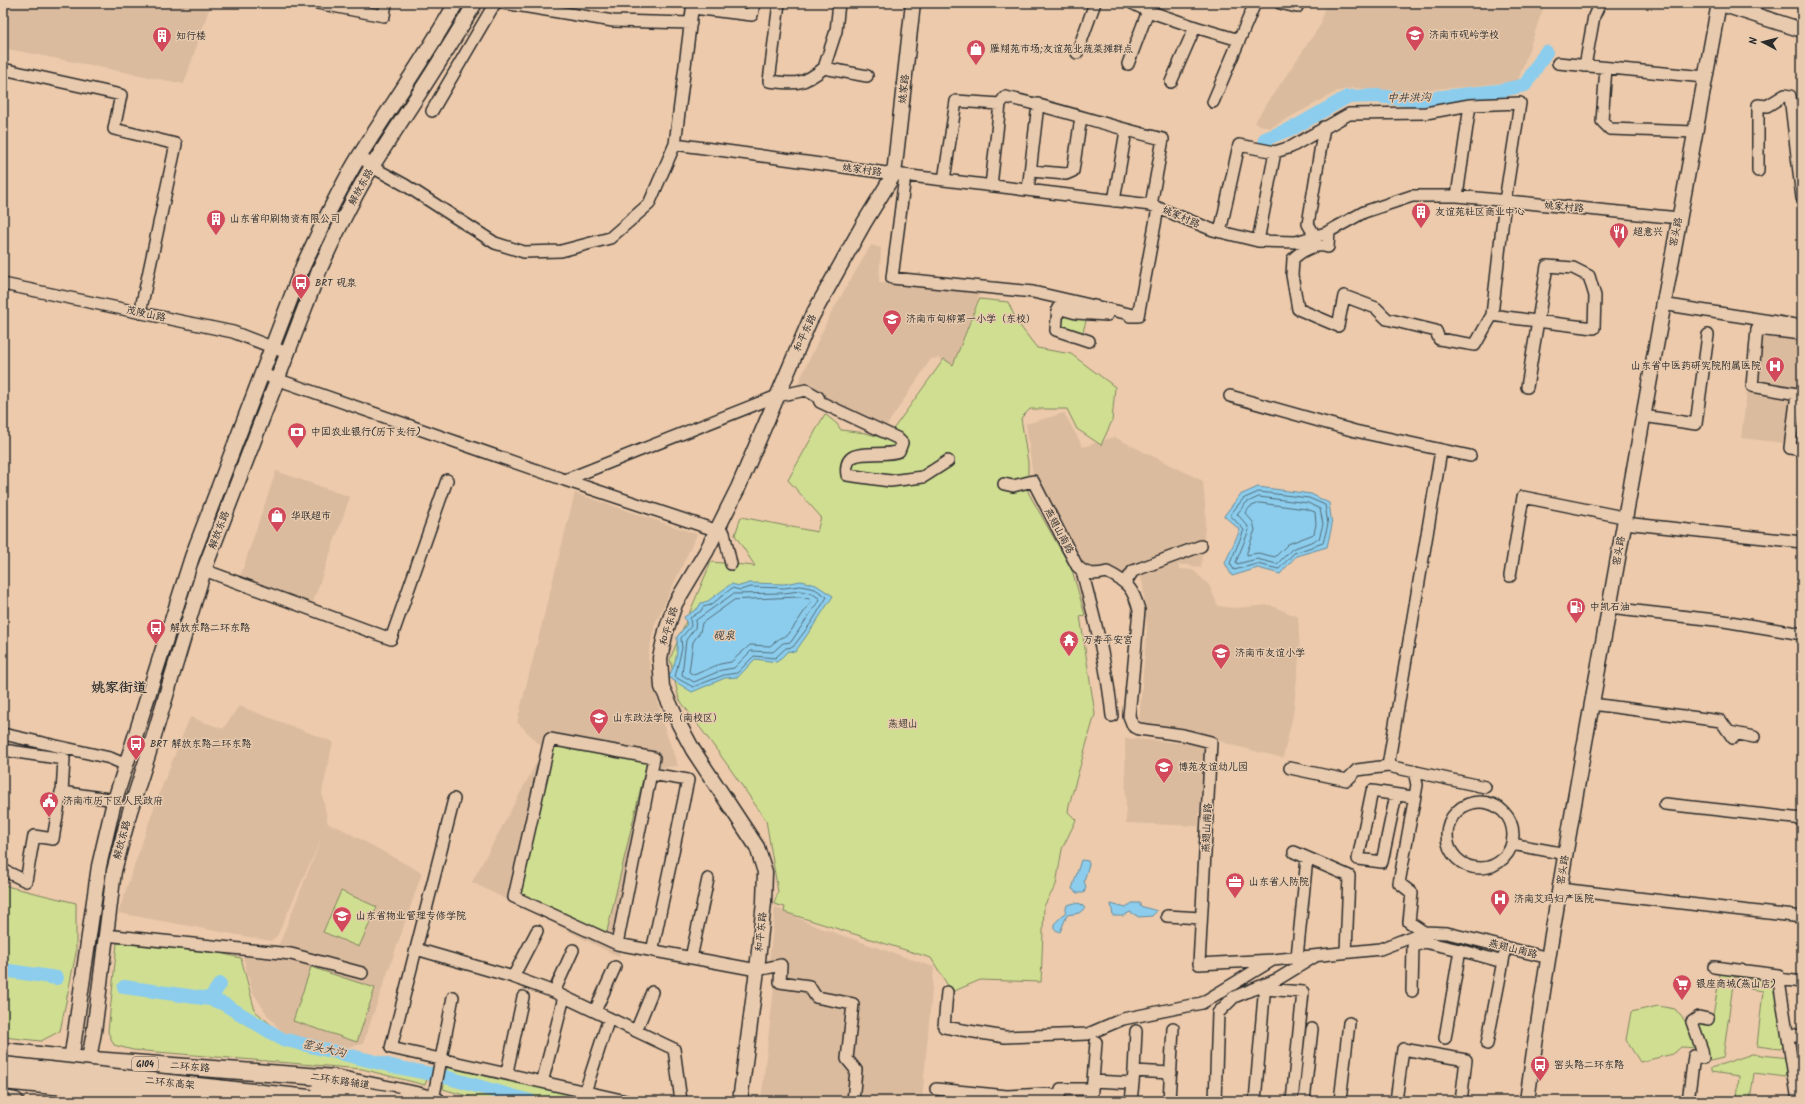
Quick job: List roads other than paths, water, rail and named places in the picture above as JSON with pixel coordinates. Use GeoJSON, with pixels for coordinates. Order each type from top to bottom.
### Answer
{"type":"FeatureCollection","features":[{"type":"Feature","properties":{"kind":"highway","name":"二环东路"},"geometry":{"type":"LineString","coordinates":[[3,1051],[71,1058],[242,1071]]}},
{"type":"Feature","properties":{"kind":"highway","name":"二环东高架"},"geometry":{"type":"LineString","coordinates":[[3,1065],[150,1088],[208,1101]]}},
{"type":"Feature","properties":{"kind":"highway","name":"二环东路辅道"},"geometry":{"type":"LineString","coordinates":[[242,1071],[335,1078],[435,1098]]}},
{"type":"Feature","properties":{"kind":"highway"},"geometry":{"type":"LineString","coordinates":[[242,1071],[259,1086],[372,1101]]}},
{"type":"Feature","properties":{"kind":"highway","name":"二环东高架"},"geometry":{"type":"LineString","coordinates":[[3,1081],[150,1088],[337,1101]]}},
{"type":"Feature","properties":{"kind":"highway"},"geometry":{"type":"LineString","coordinates":[[150,1088],[261,1081],[343,1091],[397,1101]]}},
{"type":"Feature","properties":{"kind":"highway"},"geometry":{"type":"LineString","coordinates":[[150,1088],[178,1101]]}},
{"type":"Feature","properties":{"kind":"highway"},"geometry":{"type":"LineString","coordinates":[[3,1099],[15,1101]]}},
{"type":"Feature","properties":{"kind":"main road","name":"解放东路"},"geometry":{"type":"LineString","coordinates":[[63,1101],[71,1058],[99,866],[115,800],[192,557],[303,266],[324,221],[360,155],[432,47],[456,3]]}},
{"type":"Feature","properties":{"kind":"main road","name":"解放东路"},"geometry":{"type":"LineString","coordinates":[[81,1101],[97,1003],[114,871],[121,840],[204,570],[276,379],[319,271],[342,223],[372,167],[448,50],[475,3]]}},
{"type":"Feature","properties":{"kind":"main road","name":"姚家路"},"geometry":{"type":"LineString","coordinates":[[899,175],[913,3]]}},
{"type":"Feature","properties":{"kind":"main road"},"geometry":{"type":"LineString","coordinates":[[1724,4],[1800,27]]}},
{"type":"Feature","properties":{"kind":"main road","name":"窑头路"},"geometry":{"type":"LineString","coordinates":[[1527,1101],[1560,889],[1662,304],[1705,77],[1724,4]]}},
{"type":"Feature","properties":{"kind":"main road","name":"和平东路"},"geometry":{"type":"LineString","coordinates":[[740,1101],[757,970],[764,902],[765,872],[757,847],[693,750],[662,687],[660,658],[666,631],[675,604],[706,552],[738,488],[810,320],[864,224],[899,175]]}},
{"type":"Feature","properties":{"kind":"street"},"geometry":{"type":"LineString","coordinates":[[317,3],[346,6],[384,16],[386,3]]}},
{"type":"Feature","properties":{"kind":"street"},"geometry":{"type":"LineString","coordinates":[[432,111],[496,3]]}},
{"type":"Feature","properties":{"kind":"street"},"geometry":{"type":"LineString","coordinates":[[503,3],[613,21],[691,23]]}},
{"type":"Feature","properties":{"kind":"street"},"geometry":{"type":"LineString","coordinates":[[360,155],[372,167],[405,185],[495,243],[524,252],[562,251],[610,238],[649,204],[675,144],[693,5],[752,15],[754,3]]}},
{"type":"Feature","properties":{"kind":"street"},"geometry":{"type":"LineString","coordinates":[[779,3],[769,80],[796,84],[815,75],[824,68],[836,31],[839,3]]}},
{"type":"Feature","properties":{"kind":"street"},"geometry":{"type":"LineString","coordinates":[[1077,53],[1095,3]]}},
{"type":"Feature","properties":{"kind":"street"},"geometry":{"type":"LineString","coordinates":[[1132,3],[1148,11],[1239,40]]}},
{"type":"Feature","properties":{"kind":"street"},"geometry":{"type":"LineString","coordinates":[[1213,102],[1255,3]]}},
{"type":"Feature","properties":{"kind":"street"},"geometry":{"type":"LineString","coordinates":[[1280,3],[1297,7],[1298,3]]}},
{"type":"Feature","properties":{"kind":"street"},"geometry":{"type":"LineString","coordinates":[[1585,66],[1594,16],[1600,4]]}},
{"type":"Feature","properties":{"kind":"street"},"geometry":{"type":"LineString","coordinates":[[1128,64],[1148,11]]}},
{"type":"Feature","properties":{"kind":"street"},"geometry":{"type":"LineString","coordinates":[[1171,82],[1195,27]]}},
{"type":"Feature","properties":{"kind":"street"},"geometry":{"type":"LineString","coordinates":[[1558,63],[1705,77]]}},
{"type":"Feature","properties":{"kind":"street"},"geometry":{"type":"LineString","coordinates":[[824,68],[867,76]]}},
{"type":"Feature","properties":{"kind":"street"},"geometry":{"type":"LineString","coordinates":[[1606,68],[1602,122],[1610,129],[1695,132]]}},
{"type":"Feature","properties":{"kind":"street"},"geometry":{"type":"LineString","coordinates":[[3,69],[121,95],[114,129],[176,144],[140,313]]}},
{"type":"Feature","properties":{"kind":"street"},"geometry":{"type":"LineString","coordinates":[[1758,171],[1758,105],[1767,106],[1785,95],[1790,96],[1802,198]]}},
{"type":"Feature","properties":{"kind":"street"},"geometry":{"type":"LineString","coordinates":[[991,186],[1000,104],[1004,97],[1038,104],[1126,131],[1163,140],[1138,316]]}},
{"type":"Feature","properties":{"kind":"street"},"geometry":{"type":"LineString","coordinates":[[944,180],[956,101],[1000,104]]}},
{"type":"Feature","properties":{"kind":"street"},"geometry":{"type":"LineString","coordinates":[[1220,232],[1239,145],[1275,152],[1291,147],[1349,114],[1422,113],[1470,105],[1520,103],[1505,201],[1492,315],[1474,345],[1439,339],[1436,331],[1387,319],[1376,308],[1344,296],[1338,326],[1298,309],[1292,274],[1293,258],[1301,250],[1323,245],[1328,247],[1328,231]]}},
{"type":"Feature","properties":{"kind":"street"},"geometry":{"type":"LineString","coordinates":[[1028,190],[1038,104]]}},
{"type":"Feature","properties":{"kind":"street"},"geometry":{"type":"LineString","coordinates":[[1457,196],[1470,105]]}},
{"type":"Feature","properties":{"kind":"street"},"geometry":{"type":"LineString","coordinates":[[1031,171],[1066,174],[1073,171],[1080,117]]}},
{"type":"Feature","properties":{"kind":"street"},"geometry":{"type":"LineString","coordinates":[[1315,236],[1308,224],[1324,128]]}},
{"type":"Feature","properties":{"kind":"street"},"geometry":{"type":"LineString","coordinates":[[1114,201],[1126,131]]}},
{"type":"Feature","properties":{"kind":"street","name":"姚家村路"},"geometry":{"type":"LineString","coordinates":[[675,144],[899,175],[1154,206],[1220,232],[1258,241],[1296,242],[1328,231],[1364,212],[1412,196],[1457,196],[1679,218]]}},
{"type":"Feature","properties":{"kind":"street"},"geometry":{"type":"LineString","coordinates":[[1258,241],[1275,152]]}},
{"type":"Feature","properties":{"kind":"street"},"geometry":{"type":"LineString","coordinates":[[899,175],[892,278],[1032,292],[1138,316]]}},
{"type":"Feature","properties":{"kind":"street"},"geometry":{"type":"LineString","coordinates":[[1492,315],[1538,321],[1594,328],[1595,296],[1588,276],[1572,268],[1547,266],[1538,321],[1527,387]]}},
{"type":"Feature","properties":{"kind":"street","name":"茂陵山路"},"geometry":{"type":"LineString","coordinates":[[3,284],[233,332],[287,353]]}},
{"type":"Feature","properties":{"kind":"street"},"geometry":{"type":"LineString","coordinates":[[1662,304],[1802,326]]}},
{"type":"Feature","properties":{"kind":"street"},"geometry":{"type":"LineString","coordinates":[[1089,341],[1056,330],[1058,308],[1076,313],[1138,316]]}},
{"type":"Feature","properties":{"kind":"street"},"geometry":{"type":"LineString","coordinates":[[1802,334],[1757,329],[1752,386],[1797,394],[1790,448],[1802,450]]}},
{"type":"Feature","properties":{"kind":"street"},"geometry":{"type":"LineString","coordinates":[[1643,416],[1696,424],[1708,335]]}},
{"type":"Feature","properties":{"kind":"street"},"geometry":{"type":"LineString","coordinates":[[262,374],[565,480],[724,533],[731,564]]}},
{"type":"Feature","properties":{"kind":"street"},"geometry":{"type":"LineString","coordinates":[[565,480],[777,396],[806,390],[818,397],[820,402],[897,438],[902,443],[899,451],[891,454],[855,454],[849,458],[846,467],[847,475],[890,481],[923,477],[948,461]]}},
{"type":"Feature","properties":{"kind":"street"},"geometry":{"type":"LineString","coordinates":[[1230,396],[1355,431],[1441,451],[1470,456]]}},
{"type":"Feature","properties":{"kind":"street"},"geometry":{"type":"LineString","coordinates":[[1388,766],[1441,451]]}},
{"type":"Feature","properties":{"kind":"street"},"geometry":{"type":"LineString","coordinates":[[204,570],[391,639],[447,480]]}},
{"type":"Feature","properties":{"kind":"street","name":"燕翅山南路"},"geometry":{"type":"LineString","coordinates":[[1004,484],[1013,486],[1033,481],[1077,566],[1082,571],[1095,575],[1107,572],[1125,583],[1135,595],[1139,610],[1129,716],[1133,726],[1140,729],[1183,735],[1211,742],[1199,964],[1273,960],[1380,949],[1424,932],[1447,933],[1549,958]]}},
{"type":"Feature","properties":{"kind":"street"},"geometry":{"type":"LineString","coordinates":[[1510,576],[1523,497],[1624,520],[1802,542]]}},
{"type":"Feature","properties":{"kind":"street"},"geometry":{"type":"LineString","coordinates":[[1125,583],[1133,571],[1201,546]]}},
{"type":"Feature","properties":{"kind":"street"},"geometry":{"type":"LineString","coordinates":[[1082,571],[1103,652],[1112,716]]}},
{"type":"Feature","properties":{"kind":"street"},"geometry":{"type":"LineString","coordinates":[[1609,608],[1724,621],[1802,634]]}},
{"type":"Feature","properties":{"kind":"street"},"geometry":{"type":"LineString","coordinates":[[1592,704],[1721,721],[1731,735],[1754,737]]}},
{"type":"Feature","properties":{"kind":"street"},"geometry":{"type":"LineString","coordinates":[[3,734],[110,758],[126,765]]}},
{"type":"Feature","properties":{"kind":"street"},"geometry":{"type":"LineString","coordinates":[[617,944],[654,758],[550,739],[514,897],[617,944],[757,970],[781,965],[780,982],[809,986],[816,997],[853,1004],[848,1059],[856,1070],[853,1101]]}},
{"type":"Feature","properties":{"kind":"street"},"geometry":{"type":"LineString","coordinates":[[3,750],[64,760],[62,793],[53,839],[34,836],[26,882],[3,870]]}},
{"type":"Feature","properties":{"kind":"street"},"geometry":{"type":"LineString","coordinates":[[1290,768],[1347,780],[1357,770],[1388,766],[1485,787]]}},
{"type":"Feature","properties":{"kind":"street"},"geometry":{"type":"LineString","coordinates":[[1414,772],[1417,785],[1399,883],[1412,893],[1409,922],[1424,932]]}},
{"type":"Feature","properties":{"kind":"street"},"geometry":{"type":"LineString","coordinates":[[651,774],[688,780],[653,947]]}},
{"type":"Feature","properties":{"kind":"street"},"geometry":{"type":"LineString","coordinates":[[1396,795],[1382,862],[1358,859],[1372,791],[1412,797]]}},
{"type":"Feature","properties":{"kind":"street"},"geometry":{"type":"LineString","coordinates":[[62,793],[115,800]]}},
{"type":"Feature","properties":{"kind":"street"},"geometry":{"type":"LineString","coordinates":[[454,799],[391,1048],[626,1101]]}},
{"type":"Feature","properties":{"kind":"street"},"geometry":{"type":"LineString","coordinates":[[1476,802],[1487,802],[1497,806],[1508,818],[1513,833],[1512,844],[1508,854],[1500,862],[1490,867],[1478,868],[1468,866],[1458,860],[1451,851],[1447,840],[1447,830],[1457,811],[1466,805],[1476,802]]}},
{"type":"Feature","properties":{"kind":"street"},"geometry":{"type":"LineString","coordinates":[[1665,804],[1802,819]]}},
{"type":"Feature","properties":{"kind":"street"},"geometry":{"type":"LineString","coordinates":[[1512,844],[1566,854]]}},
{"type":"Feature","properties":{"kind":"street"},"geometry":{"type":"LineString","coordinates":[[1294,852],[1349,876],[1346,952]]}},
{"type":"Feature","properties":{"kind":"street"},"geometry":{"type":"LineString","coordinates":[[1297,957],[1307,858]]}},
{"type":"Feature","properties":{"kind":"street"},"geometry":{"type":"LineString","coordinates":[[692,958],[708,879]]}},
{"type":"Feature","properties":{"kind":"street"},"geometry":{"type":"LineString","coordinates":[[1560,889],[1802,917]]}},
{"type":"Feature","properties":{"kind":"street"},"geometry":{"type":"LineString","coordinates":[[1167,916],[1201,918]]}},
{"type":"Feature","properties":{"kind":"street"},"geometry":{"type":"LineString","coordinates":[[513,977],[536,931]]}},
{"type":"Feature","properties":{"kind":"street"},"geometry":{"type":"LineString","coordinates":[[105,935],[291,954],[362,973]]}},
{"type":"Feature","properties":{"kind":"street"},"geometry":{"type":"LineString","coordinates":[[1412,991],[1414,948],[1424,942],[1503,962]]}},
{"type":"Feature","properties":{"kind":"street"},"geometry":{"type":"LineString","coordinates":[[1487,1044],[1506,948]]}},
{"type":"Feature","properties":{"kind":"street"},"geometry":{"type":"LineString","coordinates":[[416,949],[513,977],[554,992],[674,1049],[681,1101]]}},
{"type":"Feature","properties":{"kind":"street"},"geometry":{"type":"LineString","coordinates":[[554,992],[573,950]]}},
{"type":"Feature","properties":{"kind":"street"},"geometry":{"type":"LineString","coordinates":[[1445,1038],[1460,950]]}},
{"type":"Feature","properties":{"kind":"street"},"geometry":{"type":"LineString","coordinates":[[1215,1101],[1218,1013],[1234,997],[1264,987],[1316,955]]}},
{"type":"Feature","properties":{"kind":"street"},"geometry":{"type":"LineString","coordinates":[[947,992],[944,1027],[1005,1037],[1088,1034],[1123,1019],[1202,1003],[1273,960]]}},
{"type":"Feature","properties":{"kind":"street"},"geometry":{"type":"LineString","coordinates":[[595,1011],[615,967]]}},
{"type":"Feature","properties":{"kind":"street"},"geometry":{"type":"LineString","coordinates":[[1714,967],[1778,975],[1798,1101]]}},
{"type":"Feature","properties":{"kind":"street"},"geometry":{"type":"LineString","coordinates":[[1779,980],[1802,982]]}},
{"type":"Feature","properties":{"kind":"street"},"geometry":{"type":"LineString","coordinates":[[1255,1101],[1264,987]]}},
{"type":"Feature","properties":{"kind":"street"},"geometry":{"type":"LineString","coordinates":[[1264,987],[1303,992],[1292,1101]]}},
{"type":"Feature","properties":{"kind":"street"},"geometry":{"type":"LineString","coordinates":[[636,1031],[652,992]]}},
{"type":"Feature","properties":{"kind":"street"},"geometry":{"type":"LineString","coordinates":[[543,1079],[564,996]]}},
{"type":"Feature","properties":{"kind":"street"},"geometry":{"type":"LineString","coordinates":[[435,1098],[440,1060],[453,997]]}},
{"type":"Feature","properties":{"kind":"street"},"geometry":{"type":"LineString","coordinates":[[507,1072],[523,998]]}},
{"type":"Feature","properties":{"kind":"street"},"geometry":{"type":"LineString","coordinates":[[1688,1101],[1694,1056],[1703,1058],[1702,1050],[1692,1022],[1698,1017],[1708,1019]]}},
{"type":"Feature","properties":{"kind":"street"},"geometry":{"type":"LineString","coordinates":[[585,1092],[609,1018]]}},
{"type":"Feature","properties":{"kind":"street"},"geometry":{"type":"LineString","coordinates":[[1340,1101],[1349,1023]]}},
{"type":"Feature","properties":{"kind":"street"},"geometry":{"type":"LineString","coordinates":[[1169,1101],[1173,1028]]}},
{"type":"Feature","properties":{"kind":"street"},"geometry":{"type":"LineString","coordinates":[[1304,1101],[1312,1029]]}},
{"type":"Feature","properties":{"kind":"street"},"geometry":{"type":"LineString","coordinates":[[1131,1101],[1136,1031]]}},
{"type":"Feature","properties":{"kind":"street"},"geometry":{"type":"LineString","coordinates":[[1788,1034],[1802,1036]]}},
{"type":"Feature","properties":{"kind":"street"},"geometry":{"type":"LineString","coordinates":[[1091,1101],[1096,1042]]}},
{"type":"Feature","properties":{"kind":"street"},"geometry":{"type":"LineString","coordinates":[[1396,1101],[1404,1049],[1466,1060],[1461,1101]]}},
{"type":"Feature","properties":{"kind":"street"},"geometry":{"type":"LineString","coordinates":[[1134,1071],[1171,1074]]}},
{"type":"Feature","properties":{"kind":"street"},"geometry":{"type":"LineString","coordinates":[[936,1089],[977,1097],[1007,1096],[1021,1098],[1045,1094],[1059,1098],[1061,1089],[1092,1085],[1133,1083]]}},
{"type":"Feature","properties":{"kind":"water"},"geometry":{"type":"Polygon","coordinates":[[[1258,487],[1311,494],[1329,503],[1332,525],[1327,547],[1296,556],[1280,574],[1258,568],[1232,576],[1225,563],[1240,530],[1224,516],[1240,495],[1258,487]]]}},
{"type":"Feature","properties":{"kind":"water","name":"砚泉"},"geometry":{"type":"Polygon","coordinates":[[[801,581],[816,585],[833,596],[795,652],[788,651],[777,662],[755,659],[738,677],[725,678],[692,692],[668,677],[676,658],[677,637],[687,624],[684,617],[698,608],[701,603],[708,601],[731,584],[740,586],[750,583],[784,584],[801,581]]]}},
{"type":"Feature","properties":{"kind":"water"},"geometry":{"type":"Polygon","coordinates":[[[1081,860],[1088,861],[1089,864],[1084,881],[1086,887],[1084,893],[1077,893],[1072,889],[1081,860]]]}},
{"type":"Feature","properties":{"kind":"water"},"geometry":{"type":"Polygon","coordinates":[[[1075,903],[1081,904],[1085,908],[1079,913],[1067,915],[1060,932],[1054,929],[1054,924],[1065,913],[1067,905],[1075,903]]]}},
{"type":"Feature","properties":{"kind":"water"},"geometry":{"type":"Polygon","coordinates":[[[1132,903],[1140,903],[1140,906],[1157,911],[1152,916],[1139,917],[1130,912],[1123,916],[1113,916],[1111,904],[1126,908],[1132,903]]]}},
{"type":"Feature","properties":{"kind":"waterway","name":"中井洪沟"},"geometry":{"type":"LineString","coordinates":[[1265,139],[1295,127],[1347,97],[1377,96],[1414,100],[1498,91],[1525,85],[1546,52]]}},
{"type":"Feature","properties":{"kind":"waterway","name":"窑头大沟"},"geometry":{"type":"LineString","coordinates":[[3,970],[57,978]]}},
{"type":"Feature","properties":{"kind":"waterway"},"geometry":{"type":"LineString","coordinates":[[210,999],[220,984]]}},
{"type":"Feature","properties":{"kind":"waterway","name":"窑头大沟"},"geometry":{"type":"LineString","coordinates":[[124,987],[210,999],[224,1004],[282,1039],[396,1067],[442,1076],[530,1101]]}},
{"type":"Feature","properties":{"kind":"place","name":"济南市砚岭学校"},"geometry":{"type":"Point","coordinates":[1415,52]}},
{"type":"Feature","properties":{"kind":"place","name":"知行楼"},"geometry":{"type":"Point","coordinates":[162,53]}},
{"type":"Feature","properties":{"kind":"place","name":"雁翔苑市场;友谊苑北蔬菜摊群点"},"geometry":{"type":"Point","coordinates":[976,66]}},
{"type":"Feature","properties":{"kind":"place","name":"友谊苑社区商业中心"},"geometry":{"type":"Point","coordinates":[1421,229]}},
{"type":"Feature","properties":{"kind":"place","name":"山东省印刷物资有限公司"},"geometry":{"type":"Point","coordinates":[216,236]}},
{"type":"Feature","properties":{"kind":"place","name":"超意兴"},"geometry":{"type":"Point","coordinates":[1619,249]}},
{"type":"Feature","properties":{"kind":"place","name":"BRT 砚泉"},"geometry":{"type":"Point","coordinates":[301,300]}},
{"type":"Feature","properties":{"kind":"place","name":"济南市甸柳第一小学（东校）"},"geometry":{"type":"Point","coordinates":[892,336]}},
{"type":"Feature","properties":{"kind":"place","name":"山东省中医药研究院附属医院"},"geometry":{"type":"Point","coordinates":[1775,383]}},
{"type":"Feature","properties":{"kind":"place","name":"中国农业银行(历下支行)"},"geometry":{"type":"Point","coordinates":[297,449]}},
{"type":"Feature","properties":{"kind":"place","name":"华联超市"},"geometry":{"type":"Point","coordinates":[277,533]}},
{"type":"Feature","properties":{"kind":"place","name":"中凯石油"},"geometry":{"type":"Point","coordinates":[1576,624]}},
{"type":"Feature","properties":{"kind":"place","name":"解放东路二环东路"},"geometry":{"type":"Point","coordinates":[156,645]}},
{"type":"Feature","properties":{"kind":"place","name":"万寿平安宫"},"geometry":{"type":"Point","coordinates":[1069,657]}},
{"type":"Feature","properties":{"kind":"place","name":"济南市友谊小学"},"geometry":{"type":"Point","coordinates":[1221,670]}},
{"type":"Feature","properties":{"kind":"place","name":"山东政法学院（南校区）"},"geometry":{"type":"Point","coordinates":[599,735]}},
{"type":"Feature","properties":{"kind":"place","name":"BRT 解放东路二环东路"},"geometry":{"type":"Point","coordinates":[136,761]}},
{"type":"Feature","properties":{"kind":"place","name":"博苑友谊幼儿园"},"geometry":{"type":"Point","coordinates":[1164,784]}},
{"type":"Feature","properties":{"kind":"place","name":"济南市历下区人民政府"},"geometry":{"type":"Point","coordinates":[49,818]}},
{"type":"Feature","properties":{"kind":"place","name":"山东省人防院"},"geometry":{"type":"Point","coordinates":[1235,899]}},
{"type":"Feature","properties":{"kind":"place","name":"济南艾玛妇产医院"},"geometry":{"type":"Point","coordinates":[1500,916]}},
{"type":"Feature","properties":{"kind":"place","name":"山东省物业管理专修学院"},"geometry":{"type":"Point","coordinates":[342,933]}},
{"type":"Feature","properties":{"kind":"place","name":"银座商城(燕山店)"},"geometry":{"type":"Point","coordinates":[1682,1001]}},
{"type":"Feature","properties":{"kind":"place","name":"窑头路二环东路"},"geometry":{"type":"Point","coordinates":[1540,1082]}},
{"type":"Feature","properties":{"kind":"district","name":"姚家街道"},"geometry":{"type":"Point","coordinates":[119,688]}},
{"type":"Feature","properties":{"kind":"park label","name":"燕翅山"},"geometry":{"type":"Point","coordinates":[903,724]}}]}
